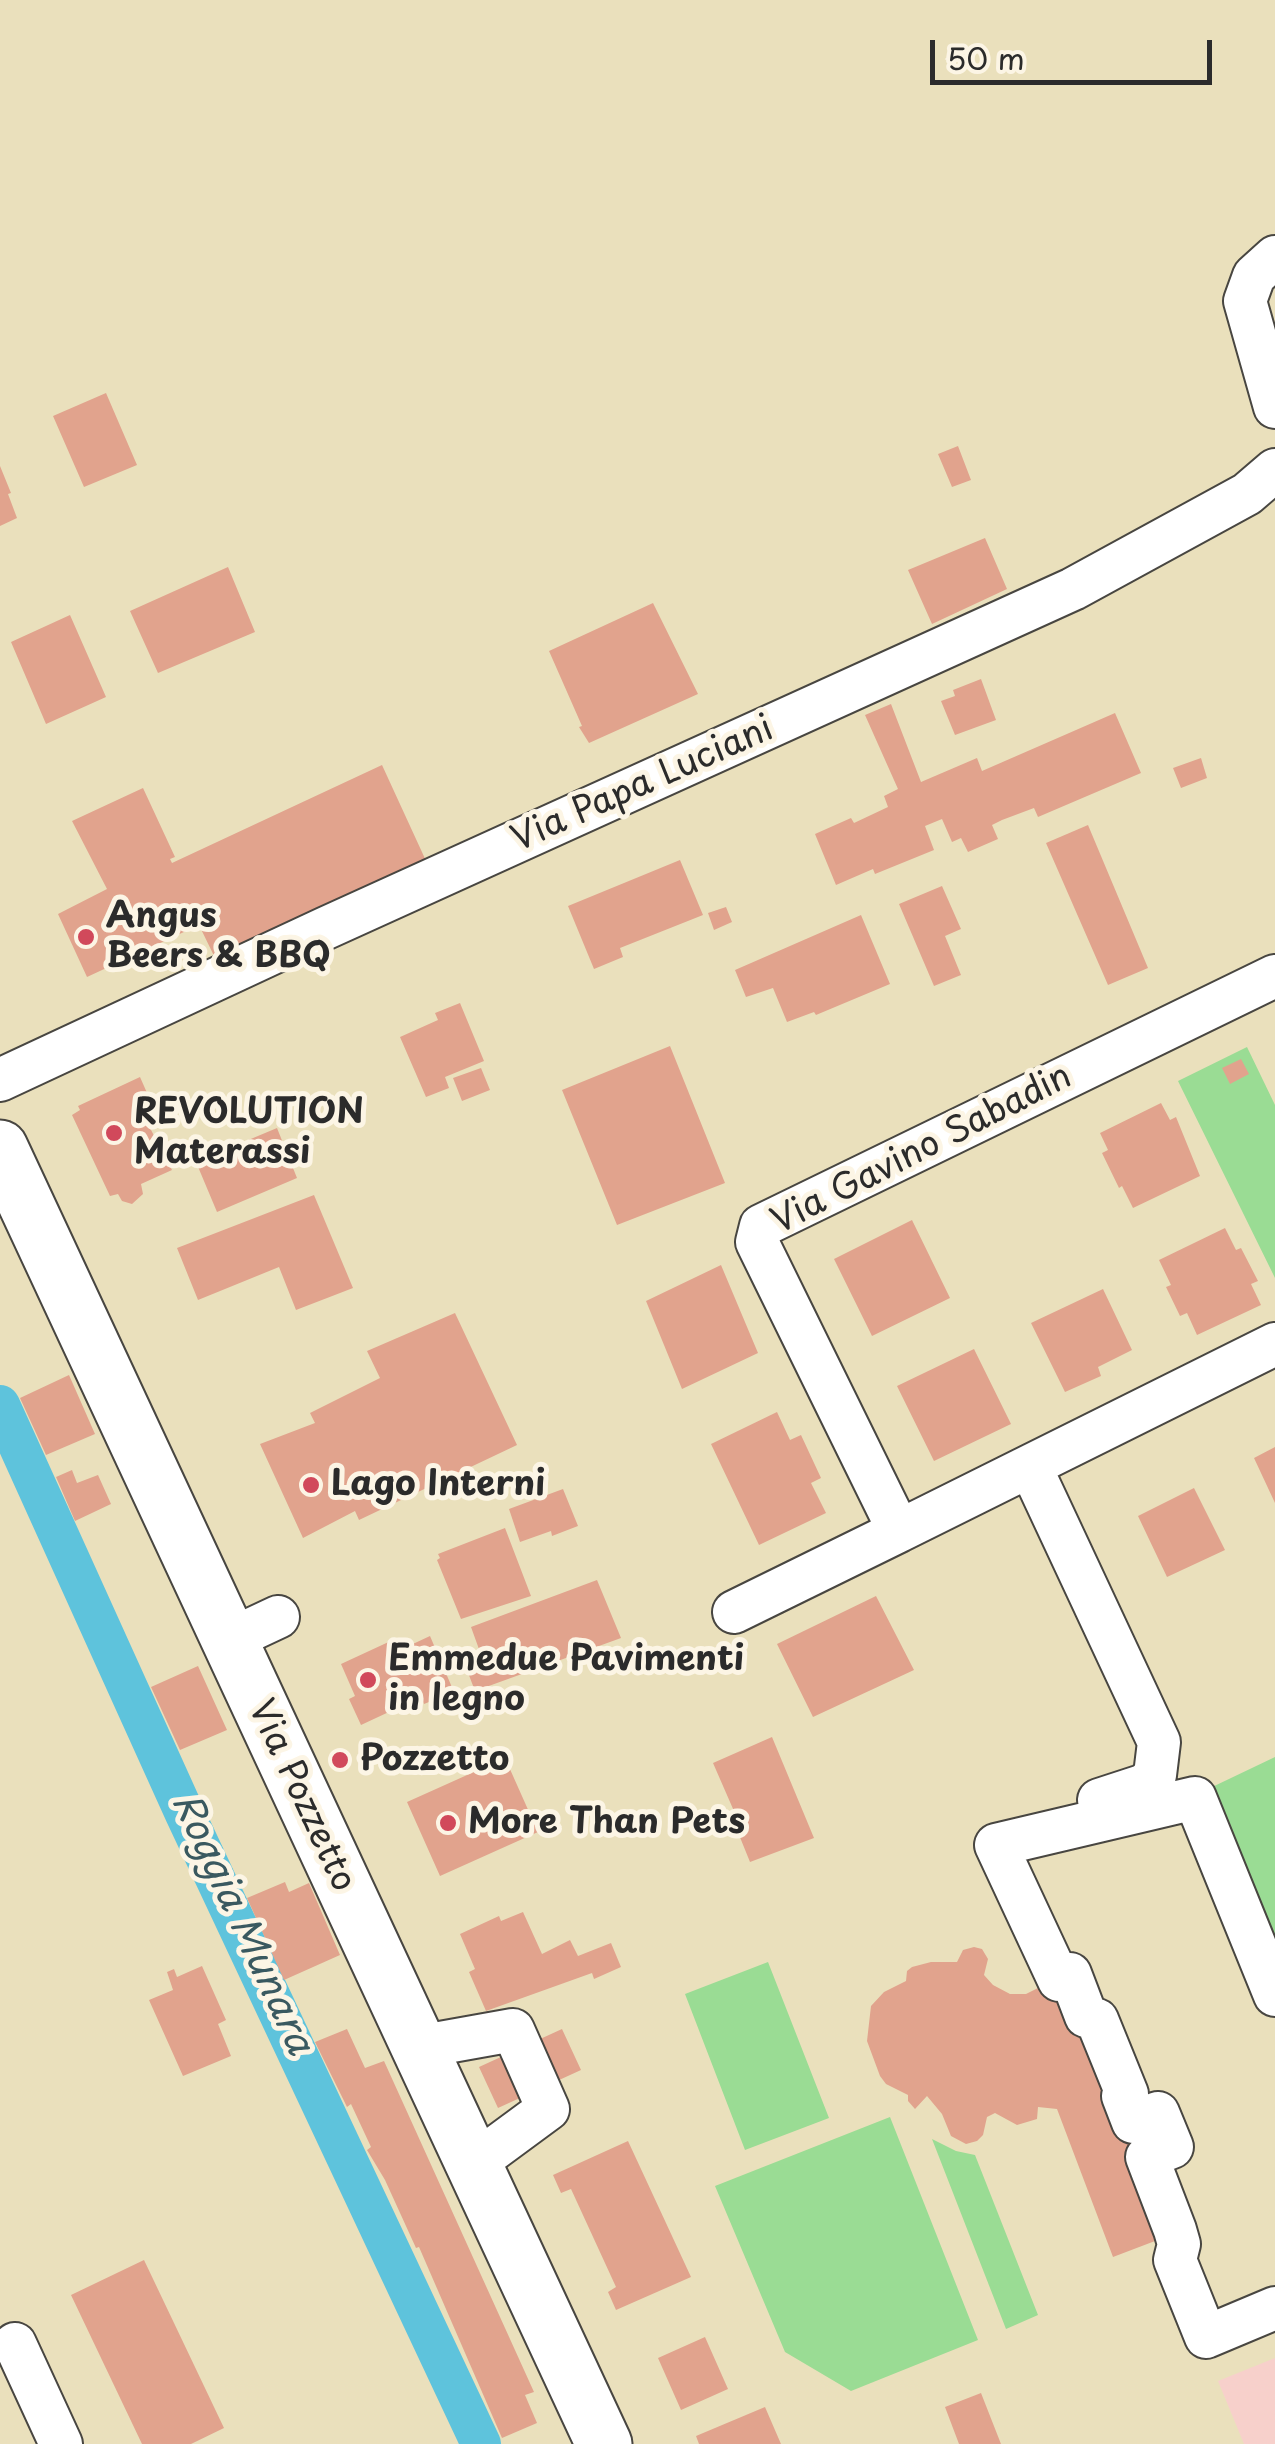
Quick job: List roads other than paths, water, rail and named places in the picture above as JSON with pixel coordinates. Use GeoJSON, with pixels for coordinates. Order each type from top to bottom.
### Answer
{"type":"FeatureCollection","features":[{"type":"Feature","properties":{"kind":"main road","name":"Via Pozzetto"},"geometry":{"type":"LineString","coordinates":[[0,1148],[604,2444]]}},
{"type":"Feature","properties":{"kind":"street"},"geometry":{"type":"LineString","coordinates":[[1275,257],[1254,276],[1245,301],[1275,407]]}},
{"type":"Feature","properties":{"kind":"street","name":"Via Papa Luciani"},"geometry":{"type":"LineString","coordinates":[[0,1080],[1073,589],[1247,494],[1275,470]]}},
{"type":"Feature","properties":{"kind":"street","name":"Via Gavino Sabadin"},"geometry":{"type":"LineString","coordinates":[[899,1531],[758,1242],[761,1226],[1275,976]]}},
{"type":"Feature","properties":{"kind":"street"},"geometry":{"type":"LineString","coordinates":[[734,1612],[1275,1344]]}},
{"type":"Feature","properties":{"kind":"street"},"geometry":{"type":"LineString","coordinates":[[1026,1816],[1124,1794],[1145,1785],[1156,1775],[1158,1742],[1030,1466]]}},
{"type":"Feature","properties":{"kind":"street"},"geometry":{"type":"LineString","coordinates":[[229,1640],[278,1618]]}},
{"type":"Feature","properties":{"kind":"street"},"geometry":{"type":"LineString","coordinates":[[1275,1994],[1196,1798],[996,1846],[1059,1980],[1070,1974],[1086,2016],[1097,2020],[1127,2094],[1124,2096],[1133,2122],[1158,2113],[1172,2148],[1147,2158],[1176,2230],[1179,2244],[1175,2260],[1206,2337],[1275,2308]]}},
{"type":"Feature","properties":{"kind":"street"},"geometry":{"type":"LineString","coordinates":[[418,2047],[513,2030],[548,2109],[472,2165]]}},
{"type":"Feature","properties":{"kind":"street"},"geometry":{"type":"LineString","coordinates":[[14,2344],[61,2444]]}},
{"type":"Feature","properties":{"kind":"waterway","name":"Roggia Munara"},"geometry":{"type":"LineString","coordinates":[[0,1405],[185,1814],[481,2444]]}},
{"type":"Feature","properties":{"kind":"place","name":"Angus Beers & BBQ"},"geometry":{"type":"Point","coordinates":[86,937]}},
{"type":"Feature","properties":{"kind":"place","name":"REVOLUTION Materassi"},"geometry":{"type":"Point","coordinates":[114,1133]}},
{"type":"Feature","properties":{"kind":"place","name":"Lago Interni"},"geometry":{"type":"Point","coordinates":[311,1485]}},
{"type":"Feature","properties":{"kind":"place","name":"Emmedue Pavimenti in legno"},"geometry":{"type":"Point","coordinates":[368,1680]}},
{"type":"Feature","properties":{"kind":"place","name":"Pozzetto"},"geometry":{"type":"Point","coordinates":[340,1760]}},
{"type":"Feature","properties":{"kind":"place","name":"More Than Pets"},"geometry":{"type":"Point","coordinates":[448,1823]}}]}
